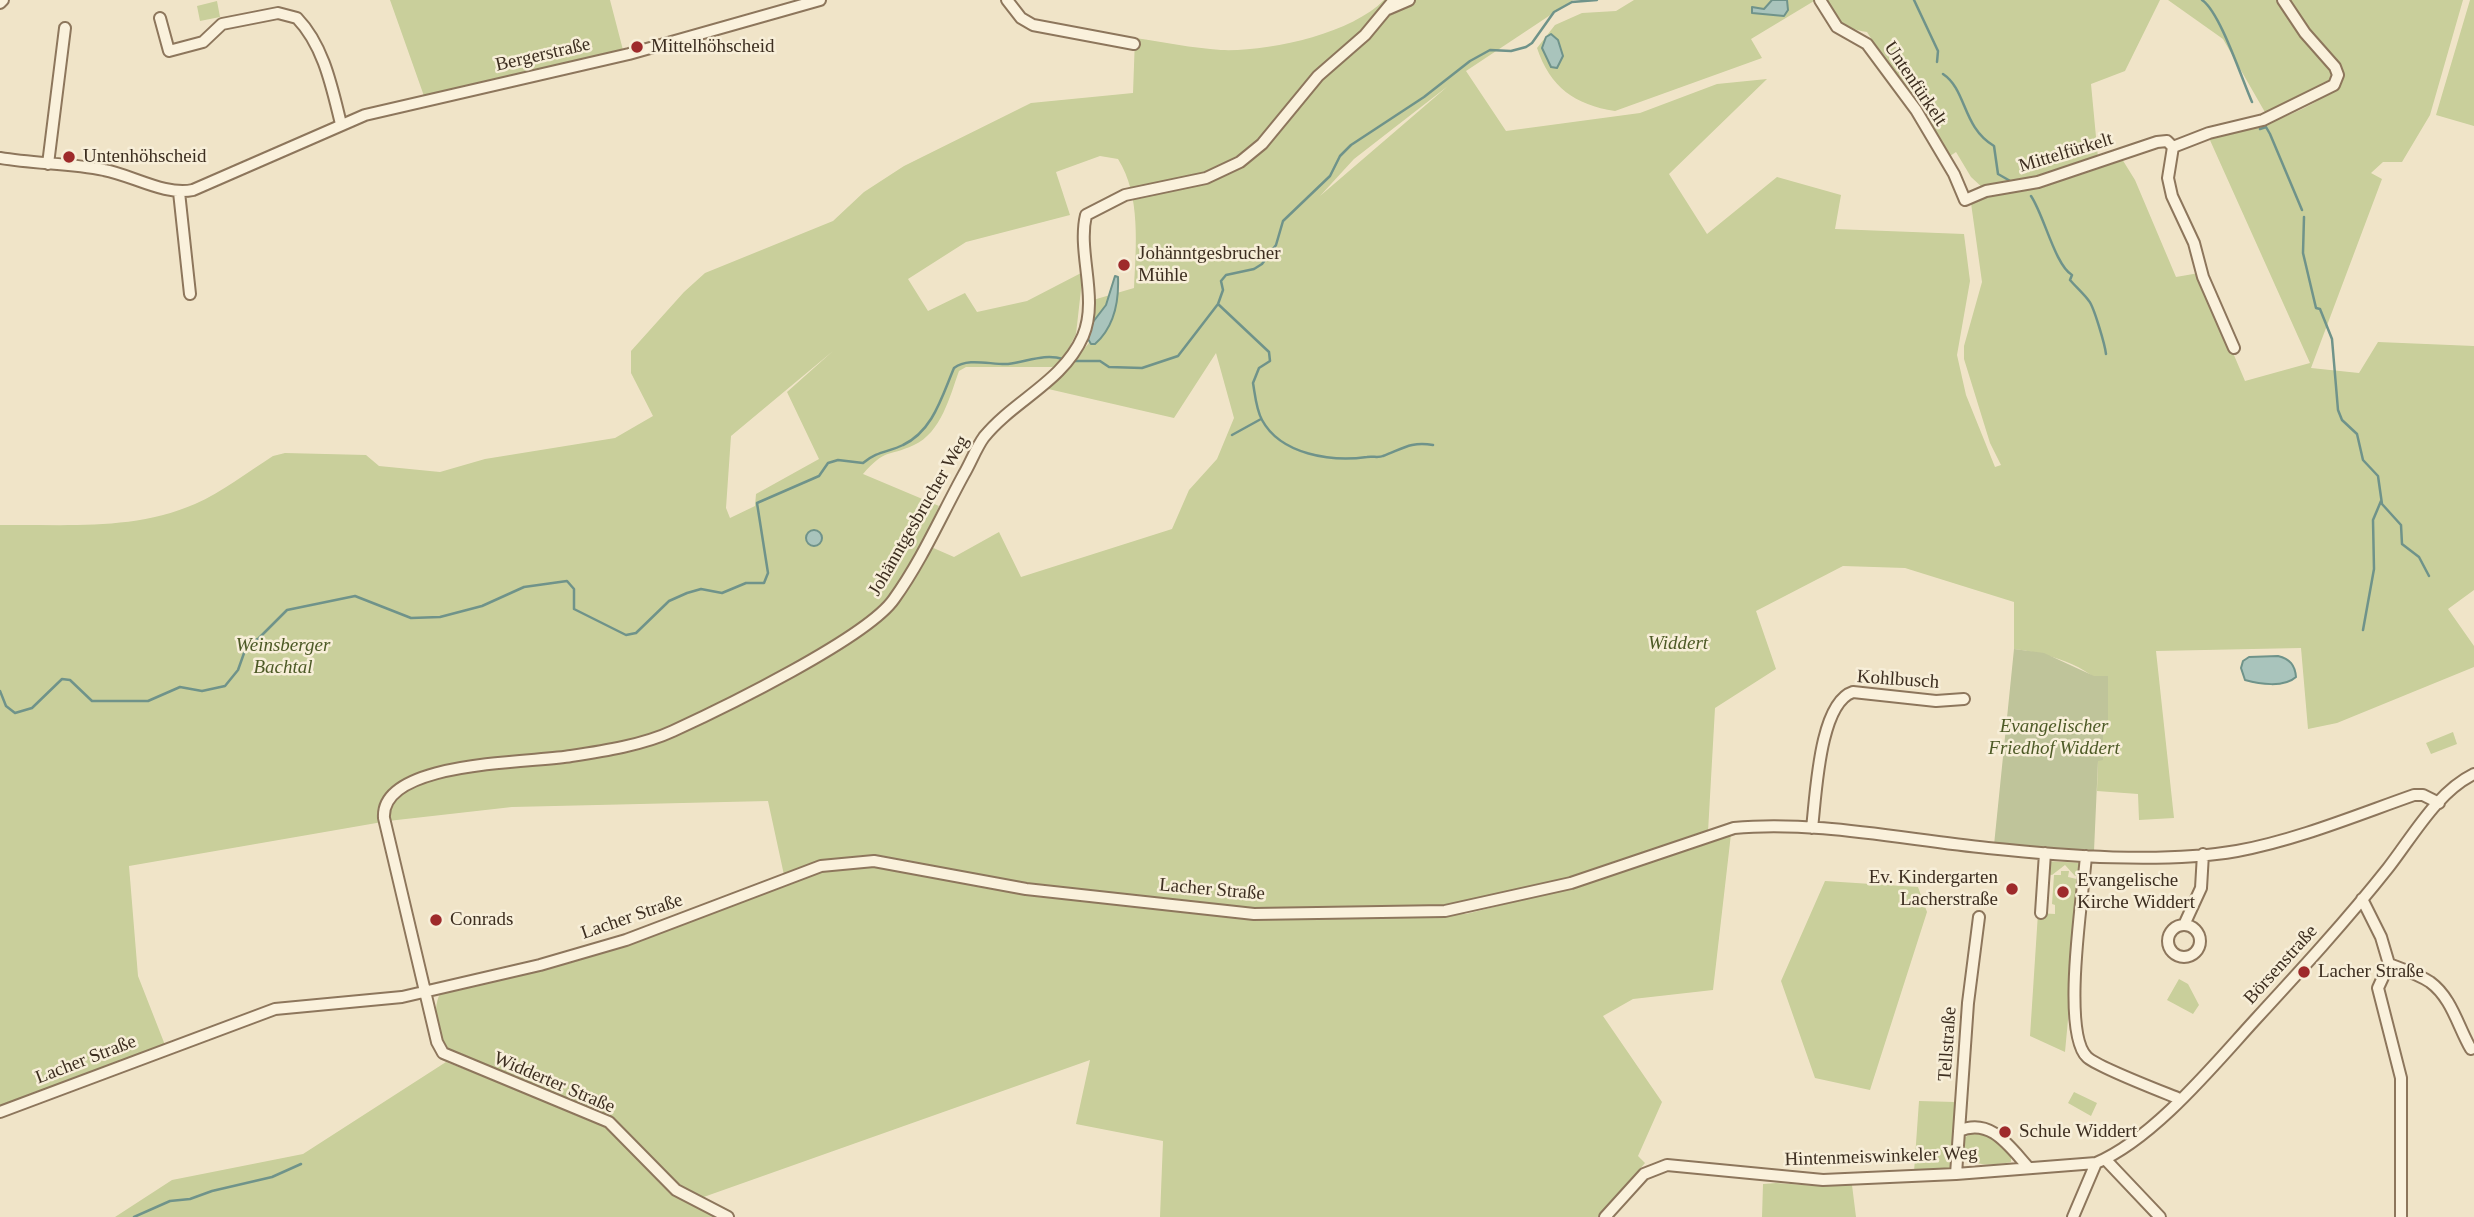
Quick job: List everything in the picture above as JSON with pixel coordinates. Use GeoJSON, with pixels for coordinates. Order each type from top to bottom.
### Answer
{"type":"FeatureCollection","features":[{"type":"Feature","properties":{"kind":"street","name":"Bergerstraße"},"geometry":{"type":"LineString","coordinates":[[179,192],[205,186],[341,124],[374,112],[629,54],[820,0]]}},
{"type":"Feature","properties":{"kind":"street"},"geometry":{"type":"LineString","coordinates":[[1007,0],[1021,18],[1033,24],[1135,44]]}},
{"type":"Feature","properties":{"kind":"street"},"geometry":{"type":"LineString","coordinates":[[1391,4],[1409,0]]}},
{"type":"Feature","properties":{"kind":"street","name":"Untenfürkelt"},"geometry":{"type":"LineString","coordinates":[[1820,0],[1837,27],[1867,44],[1891,75],[1916,110],[1954,174],[1961,195],[1968,200]]}},
{"type":"Feature","properties":{"kind":"street","name":"Mittelfürkelt"},"geometry":{"type":"LineString","coordinates":[[1968,200],[1986,191],[2038,182],[2157,142],[2167,141],[2173,147],[2209,133],[2263,120],[2324,92],[2336,82],[2337,71],[2305,33],[2283,0]]}},
{"type":"Feature","properties":{"kind":"street","name":"Johänntgesbrucher Weg"},"geometry":{"type":"LineString","coordinates":[[426,992],[384,818],[384,807],[391,795],[418,779],[461,768],[572,756],[671,732],[864,627],[895,599],[983,439],[1065,365],[1082,338],[1086,320],[1086,215],[1133,192],[1206,178],[1240,162],[1267,139],[1318,76],[1365,35],[1391,4]]}},
{"type":"Feature","properties":{"kind":"street"},"geometry":{"type":"LineString","coordinates":[[160,18],[169,51],[201,43],[222,24],[278,13],[298,18],[309,33],[323,62],[341,124]]}},
{"type":"Feature","properties":{"kind":"street"},"geometry":{"type":"LineString","coordinates":[[48,164],[65,28]]}},
{"type":"Feature","properties":{"kind":"street"},"geometry":{"type":"LineString","coordinates":[[2173,147],[2168,178],[2172,197],[2194,243],[2203,277],[2234,348]]}},
{"type":"Feature","properties":{"kind":"street"},"geometry":{"type":"LineString","coordinates":[[0,158],[105,170],[179,192],[190,294]]}},
{"type":"Feature","properties":{"kind":"street","name":"Kohlbusch"},"geometry":{"type":"LineString","coordinates":[[1812,828],[1826,732],[1834,707],[1843,696],[1853,692],[1936,701],[1964,699]]}},
{"type":"Feature","properties":{"kind":"street","name":"Börsenstraße"},"geometry":{"type":"LineString","coordinates":[[2100,1161],[2180,1099],[2362,899],[2454,786],[2474,774]]}},
{"type":"Feature","properties":{"kind":"street","name":"Lacher Straße"},"geometry":{"type":"LineString","coordinates":[[0,1112],[275,1009],[426,992],[540,965],[626,940],[808,871],[848,862],[874,861],[1026,888],[1254,914],[1445,911],[1571,883],[1734,828],[1761,825],[2086,856],[2203,854],[2262,845],[2414,795],[2423,795],[2439,803]]}},
{"type":"Feature","properties":{"kind":"street"},"geometry":{"type":"LineString","coordinates":[[2041,914],[2045,853]]}},
{"type":"Feature","properties":{"kind":"street"},"geometry":{"type":"LineString","coordinates":[[2184,925],[2202,888],[2203,854]]}},
{"type":"Feature","properties":{"kind":"street"},"geometry":{"type":"LineString","coordinates":[[2086,856],[2073,1006],[2079,1044],[2089,1059],[2180,1099]]}},
{"type":"Feature","properties":{"kind":"street"},"geometry":{"type":"LineString","coordinates":[[2362,899],[2381,937],[2389,964],[2378,988],[2401,1078],[2401,1217]]}},
{"type":"Feature","properties":{"kind":"street","name":"Tellstraße"},"geometry":{"type":"LineString","coordinates":[[1956,1174],[1968,1003],[1979,917]]}},
{"type":"Feature","properties":{"kind":"street"},"geometry":{"type":"LineString","coordinates":[[2389,964],[2425,979],[2438,990],[2448,1002],[2471,1049]]}},
{"type":"Feature","properties":{"kind":"street","name":"Widderter Straße"},"geometry":{"type":"LineString","coordinates":[[426,992],[437,1042],[443,1054],[609,1122],[676,1190],[728,1217]]}},
{"type":"Feature","properties":{"kind":"street"},"geometry":{"type":"LineString","coordinates":[[1959,1131],[1974,1126],[1989,1130],[2028,1167]]}},
{"type":"Feature","properties":{"kind":"street"},"geometry":{"type":"LineString","coordinates":[[2073,1217],[2100,1161],[2160,1217]]}},
{"type":"Feature","properties":{"kind":"street","name":"Hintenmeiswinkeler Weg"},"geometry":{"type":"LineString","coordinates":[[1605,1217],[1644,1174],[1667,1165],[1809,1180],[1956,1174],[2100,1161]]}},
{"type":"Feature","properties":{"kind":"green space"},"geometry":{"type":"Polygon","coordinates":[[[390,0],[610,0],[623,50],[424,96],[390,0]]]}},
{"type":"Feature","properties":{"kind":"green space"},"geometry":{"type":"Polygon","coordinates":[[[1384,0],[1573,0],[1466,71],[1506,131],[1640,113],[1717,84],[1767,79],[1669,174],[1707,234],[1777,177],[1841,195],[1835,229],[1964,234],[1970,281],[1957,355],[1966,395],[1995,467],[2001,465],[1990,443],[1964,359],[1964,346],[1982,282],[1971,203],[1984,196],[2087,166],[2122,159],[2135,180],[2176,277],[2199,273],[2245,381],[2310,363],[2209,138],[2262,125],[2297,112],[2342,82],[2343,69],[2306,31],[2287,0],[2463,0],[2430,115],[2402,162],[2383,162],[2371,173],[2382,179],[2311,368],[2359,373],[2378,342],[2474,346],[2474,590],[2448,609],[2474,646],[2474,667],[2337,723],[2308,729],[2301,648],[2156,651],[2174,818],[2139,820],[2138,794],[2097,791],[2098,760],[2103,760],[2103,721],[2108,719],[2105,692],[2090,674],[2078,667],[2038,653],[2014,649],[2014,602],[1905,568],[1843,566],[1756,611],[1776,669],[1715,708],[1708,832],[1563,880],[1465,906],[1255,909],[1026,885],[866,855],[832,859],[784,875],[768,801],[512,807],[388,821],[129,866],[138,976],[165,1045],[0,1108],[0,525],[99,524],[148,519],[172,513],[205,499],[273,456],[285,453],[366,455],[379,466],[440,472],[485,459],[615,438],[653,416],[631,373],[631,351],[684,292],[705,273],[833,221],[864,192],[904,166],[1031,103],[1133,93],[1135,38],[1221,50],[1262,48],[1330,31],[1369,12],[1384,0]],[[1448,86],[1354,159],[1320,196],[1448,86]],[[1100,156],[1056,172],[1070,215],[966,242],[908,279],[928,311],[965,293],[977,312],[1027,301],[1083,272],[1076,334],[1059,367],[966,367],[959,371],[943,413],[931,432],[914,445],[882,456],[863,474],[939,506],[922,543],[954,557],[999,532],[1021,577],[1172,529],[1189,490],[1217,459],[1234,418],[1216,353],[1174,418],[1044,388],[1070,366],[1093,338],[1093,300],[1134,288],[1134,205],[1118,159],[1100,156]],[[833,351],[731,436],[726,508],[730,518],[755,506],[756,494],[819,459],[787,392],[833,351]]]}},
{"type":"Feature","properties":{"kind":"green space"},"geometry":{"type":"Polygon","coordinates":[[[1634,0],[1814,1],[1751,39],[1762,58],[1615,111],[1576,99],[1549,73],[1537,48],[1555,25],[1582,13],[1616,11],[1634,0]]]}},
{"type":"Feature","properties":{"kind":"green space"},"geometry":{"type":"Polygon","coordinates":[[[1824,0],[2160,0],[2125,71],[2091,84],[2098,158],[2031,181],[1985,190],[1971,177],[1956,152],[1947,158],[1867,32],[1845,26],[1824,0]]]}},
{"type":"Feature","properties":{"kind":"green space"},"geometry":{"type":"Polygon","coordinates":[[[2168,0],[2279,0],[2332,71],[2331,84],[2266,114],[2223,39],[2168,0]]]}},
{"type":"Feature","properties":{"kind":"green space"},"geometry":{"type":"Polygon","coordinates":[[[2470,0],[2474,0],[2474,126],[2436,115],[2470,0]]]}},
{"type":"Feature","properties":{"kind":"green space"},"geometry":{"type":"Polygon","coordinates":[[[217,1],[220,17],[200,21],[197,6],[217,1]]]}},
{"type":"Feature","properties":{"kind":"green space","name":"Evangelischer Friedhof Widdert"},"geometry":{"type":"Polygon","coordinates":[[[2014,649],[2044,653],[2094,676],[2108,676],[2108,720],[2103,721],[2103,760],[2098,761],[2094,851],[1994,845],[2014,649]]]}},
{"type":"Feature","properties":{"kind":"green space"},"geometry":{"type":"Polygon","coordinates":[[[2453,732],[2457,744],[2431,754],[2426,743],[2453,732]]]}},
{"type":"Feature","properties":{"kind":"green space"},"geometry":{"type":"Polygon","coordinates":[[[1731,834],[1713,990],[1633,999],[1603,1016],[1662,1102],[1638,1156],[1645,1163],[1599,1217],[1160,1217],[1163,1141],[1076,1124],[1090,1060],[698,1199],[680,1187],[608,1117],[448,1051],[437,1023],[436,1008],[440,994],[539,968],[817,872],[852,865],[882,866],[1254,918],[1466,914],[1558,891],[1731,834]]]}},
{"type":"Feature","properties":{"kind":"green space"},"geometry":{"type":"Polygon","coordinates":[[[2044,861],[2086,863],[2084,876],[2075,876],[2065,865],[2052,875],[2044,874],[2044,861]]]}},
{"type":"Feature","properties":{"kind":"green space"},"geometry":{"type":"Polygon","coordinates":[[[2061,871],[2069,871],[2068,877],[2081,880],[2065,1052],[2030,1036],[2038,913],[2055,914],[2055,905],[2052,904],[2054,875],[2061,875],[2061,871]]]}},
{"type":"Feature","properties":{"kind":"green space"},"geometry":{"type":"Polygon","coordinates":[[[1825,881],[1918,887],[1927,912],[1870,1090],[1815,1078],[1781,981],[1825,881]]]}},
{"type":"Feature","properties":{"kind":"green space"},"geometry":{"type":"Polygon","coordinates":[[[2179,979],[2188,984],[2199,1005],[2193,1014],[2167,1000],[2179,979]]]}},
{"type":"Feature","properties":{"kind":"green space"},"geometry":{"type":"Polygon","coordinates":[[[446,1062],[595,1119],[623,1142],[672,1191],[690,1204],[717,1217],[115,1217],[172,1180],[303,1154],[446,1062]]]}},
{"type":"Feature","properties":{"kind":"green space"},"geometry":{"type":"Polygon","coordinates":[[[2074,1092],[2097,1103],[2091,1116],[2068,1103],[2074,1092]]]}},
{"type":"Feature","properties":{"kind":"green space"},"geometry":{"type":"Polygon","coordinates":[[[1919,1101],[1955,1102],[1950,1172],[1914,1172],[1919,1101]]]}},
{"type":"Feature","properties":{"kind":"green space"},"geometry":{"type":"Polygon","coordinates":[[[1974,1131],[1986,1133],[2011,1157],[2011,1162],[1986,1164],[1971,1161],[1963,1149],[1963,1139],[1974,1131]]]}},
{"type":"Feature","properties":{"kind":"green space"},"geometry":{"type":"Polygon","coordinates":[[[1763,1184],[1852,1185],[1856,1217],[1762,1217],[1763,1184]]]}},
{"type":"Feature","properties":{"kind":"water"},"geometry":{"type":"Polygon","coordinates":[[[1772,0],[1787,0],[1788,10],[1784,16],[1752,13],[1752,7],[1764,9],[1772,0]]]}},
{"type":"Feature","properties":{"kind":"water"},"geometry":{"type":"Polygon","coordinates":[[[1551,34],[1558,40],[1563,56],[1557,68],[1551,67],[1542,48],[1546,37],[1551,34]]]}},
{"type":"Feature","properties":{"kind":"water"},"geometry":{"type":"Polygon","coordinates":[[[1115,276],[1118,277],[1118,286],[1111,322],[1095,344],[1091,344],[1088,339],[1093,322],[1106,305],[1115,276]]]}},
{"type":"Feature","properties":{"kind":"water"},"geometry":{"type":"Polygon","coordinates":[[[814,530],[820,532],[820,544],[814,546],[808,544],[806,538],[808,532],[814,530]]]}},
{"type":"Feature","properties":{"kind":"water"},"geometry":{"type":"Polygon","coordinates":[[[2278,656],[2291,663],[2296,677],[2278,684],[2245,680],[2241,668],[2243,661],[2249,657],[2278,656]]]}},
{"type":"Feature","properties":{"kind":"waterway"},"geometry":{"type":"LineString","coordinates":[[1073,361],[1100,361],[1109,367],[1142,368],[1178,356],[1218,304],[1223,290],[1221,281],[1226,275],[1254,269],[1262,264],[1276,245],[1283,221],[1330,176],[1340,156],[1351,145],[1424,97],[1470,61],[1490,50],[1511,51],[1526,47],[1532,43],[1554,12],[1572,2],[1597,0]]}},
{"type":"Feature","properties":{"kind":"waterway"},"geometry":{"type":"LineString","coordinates":[[1914,0],[1938,51],[1937,62]]}},
{"type":"Feature","properties":{"kind":"waterway"},"geometry":{"type":"LineString","coordinates":[[2202,0],[2223,31],[2252,102]]}},
{"type":"Feature","properties":{"kind":"waterway"},"geometry":{"type":"LineString","coordinates":[[1943,74],[1957,89],[1976,129],[1994,146],[1998,174],[2012,182]]}},
{"type":"Feature","properties":{"kind":"waterway"},"geometry":{"type":"LineString","coordinates":[[2260,129],[2266,127],[2270,134],[2302,210]]}},
{"type":"Feature","properties":{"kind":"waterway"},"geometry":{"type":"LineString","coordinates":[[2031,196],[2060,261],[2072,275],[2070,280],[2091,305],[2106,354]]}},
{"type":"Feature","properties":{"kind":"waterway"},"geometry":{"type":"LineString","coordinates":[[2304,217],[2303,253],[2316,308],[2320,309],[2332,339],[2338,410],[2342,420],[2357,434],[2363,460],[2378,476],[2382,504],[2401,525],[2402,544],[2419,557],[2429,576]]}},
{"type":"Feature","properties":{"kind":"waterway"},"geometry":{"type":"LineString","coordinates":[[1218,304],[1269,352],[1270,361],[1259,368],[1253,383],[1262,420],[1282,441],[1308,454],[1338,458],[1380,457],[1413,445],[1433,445]]}},
{"type":"Feature","properties":{"kind":"waterway"},"geometry":{"type":"LineString","coordinates":[[0,691],[6,706],[15,713],[32,708],[62,679],[70,680],[92,701],[148,701],[180,687],[202,691],[225,686],[238,670],[248,642],[258,639],[287,610],[355,596],[411,618],[440,617],[482,606],[524,587],[567,581],[574,589],[574,609],[626,635],[636,633],[669,601],[687,593],[701,589],[722,593],[746,583],[764,583],[768,573],[757,503],[819,476],[828,463],[838,460],[863,463],[913,439],[935,412],[954,368],[973,362],[1008,364],[1042,357],[1063,359]]}},
{"type":"Feature","properties":{"kind":"waterway"},"geometry":{"type":"LineString","coordinates":[[1232,435],[1261,419]]}},
{"type":"Feature","properties":{"kind":"waterway"},"geometry":{"type":"LineString","coordinates":[[2363,630],[2374,569],[2373,520],[2381,501]]}},
{"type":"Feature","properties":{"kind":"waterway"},"geometry":{"type":"LineString","coordinates":[[134,1217],[170,1201],[190,1199],[272,1177],[301,1164]]}},
{"type":"Feature","properties":{"kind":"place","name":"Mittelhöhscheid"},"geometry":{"type":"Point","coordinates":[637,47]}},
{"type":"Feature","properties":{"kind":"place","name":"Untenhöhscheid"},"geometry":{"type":"Point","coordinates":[69,157]}},
{"type":"Feature","properties":{"kind":"place","name":"Johänntgesbrucher Mühle"},"geometry":{"type":"Point","coordinates":[1124,265]}},
{"type":"Feature","properties":{"kind":"place","name":"Ev. Kindergarten Lacherstraße"},"geometry":{"type":"Point","coordinates":[2012,889]}},
{"type":"Feature","properties":{"kind":"place","name":"Evangelische Kirche Widdert"},"geometry":{"type":"Point","coordinates":[2063,892]}},
{"type":"Feature","properties":{"kind":"place","name":"Conrads"},"geometry":{"type":"Point","coordinates":[436,920]}},
{"type":"Feature","properties":{"kind":"place","name":"Lacher Straße"},"geometry":{"type":"Point","coordinates":[2304,972]}},
{"type":"Feature","properties":{"kind":"place","name":"Schule Widdert"},"geometry":{"type":"Point","coordinates":[2005,1132]}},
{"type":"Feature","properties":{"kind":"park label","name":"Widdert"},"geometry":{"type":"Point","coordinates":[1678,644]}},
{"type":"Feature","properties":{"kind":"park label","name":"Weinsberger Bachtal"},"geometry":{"type":"Point","coordinates":[283,657]}}]}
